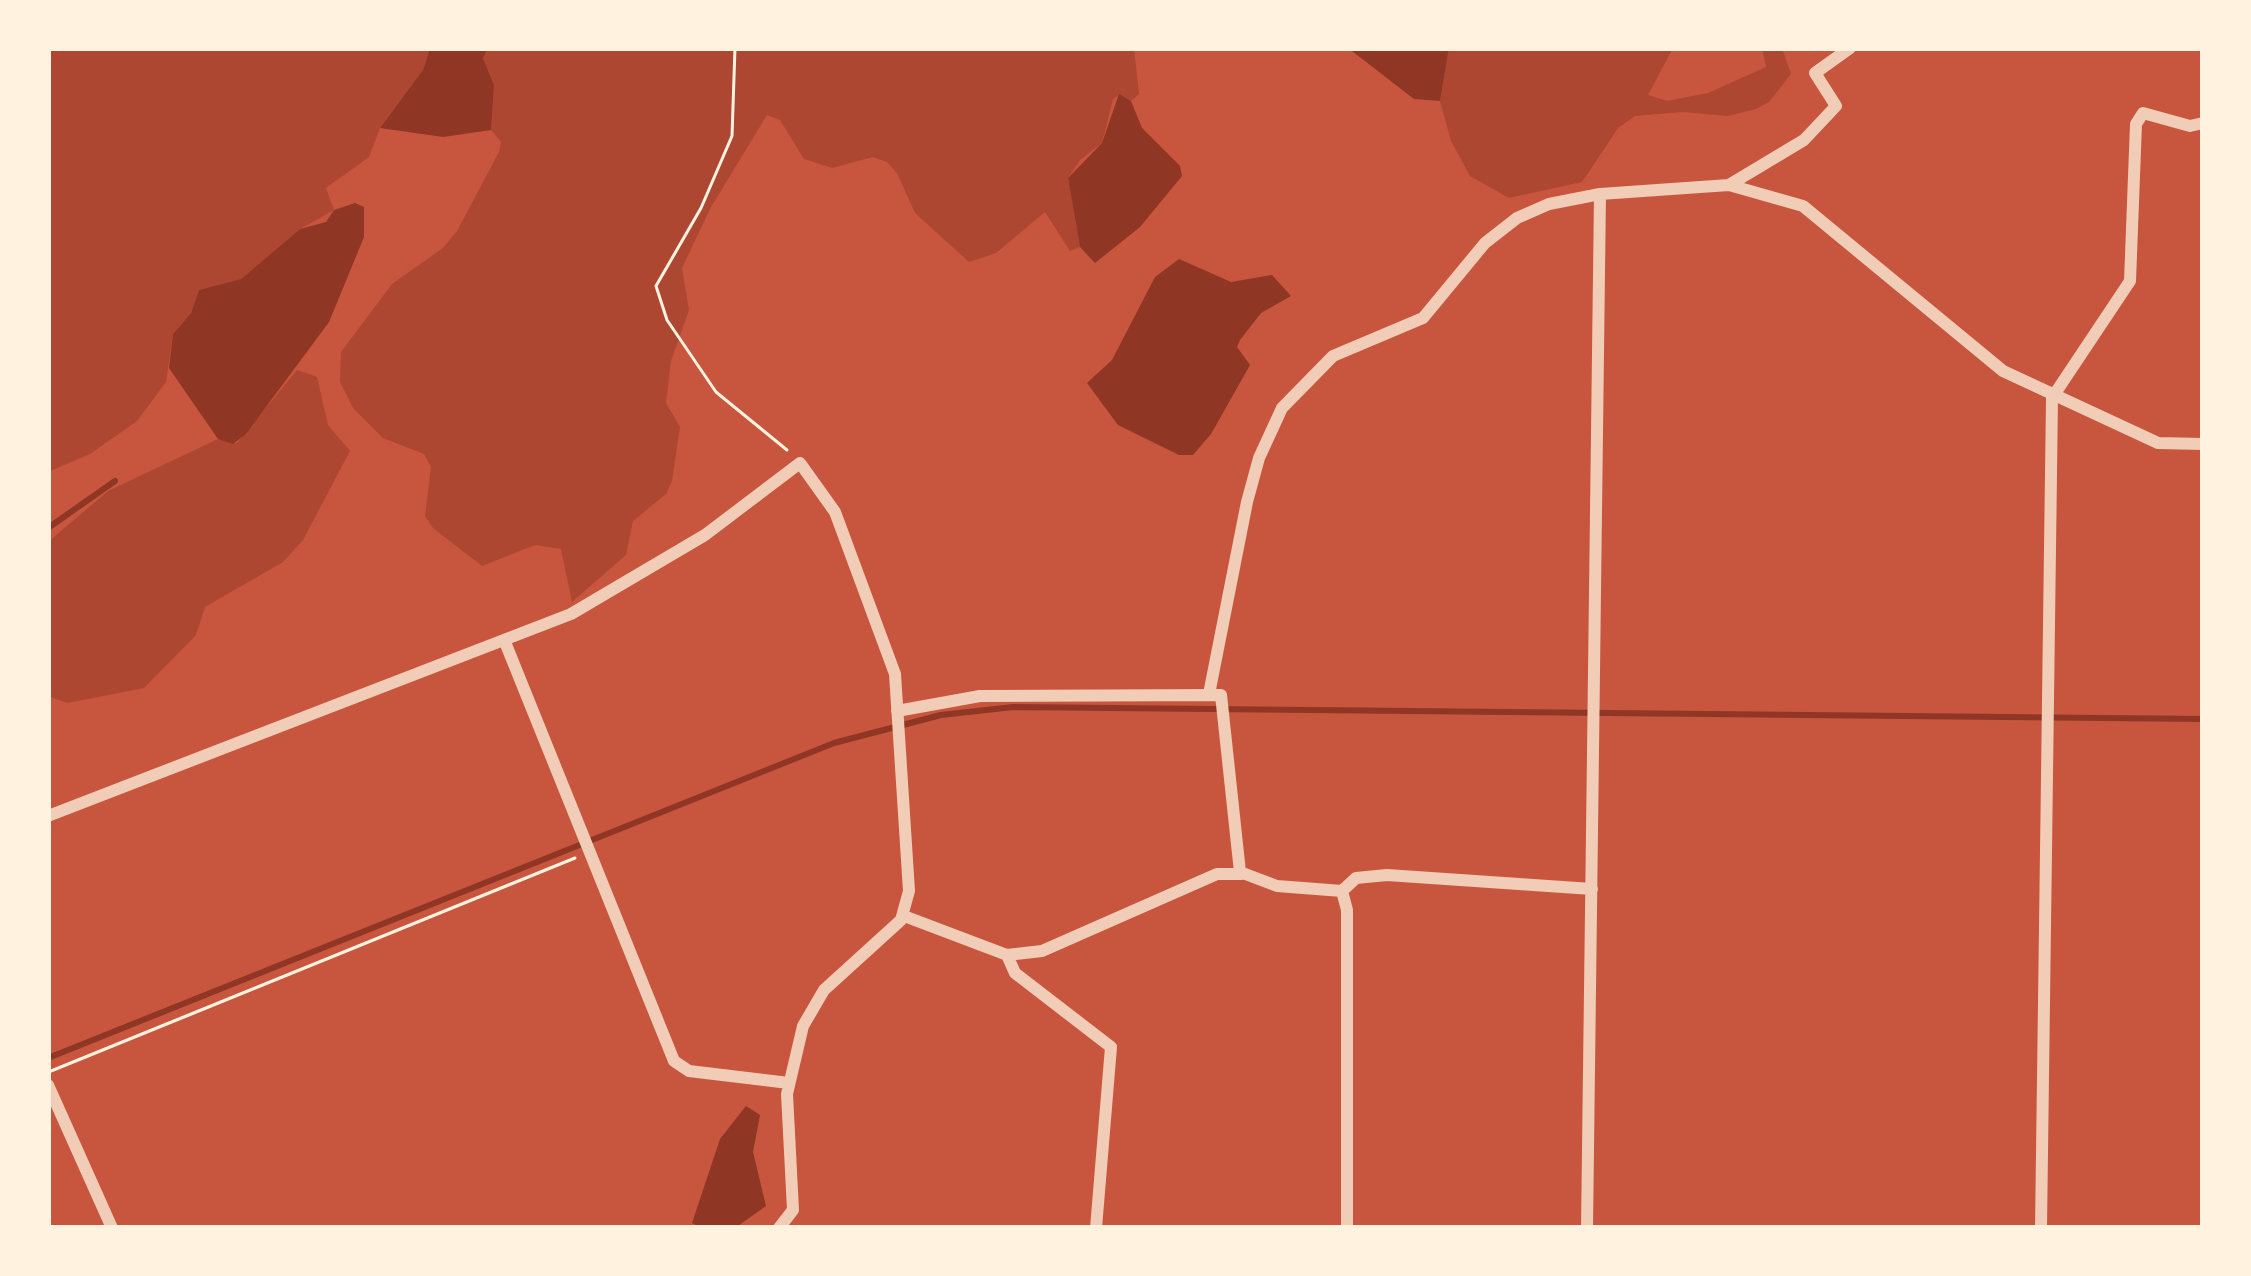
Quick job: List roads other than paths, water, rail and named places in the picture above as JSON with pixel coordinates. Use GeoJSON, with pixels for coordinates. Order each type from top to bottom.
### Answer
{"type":"FeatureCollection","features":[{"type":"Feature","properties":{"kind":"street"},"geometry":{"type":"LineString","coordinates":[[1729,185],[1804,140],[1836,106],[1816,73],[1850,48]]}},
{"type":"Feature","properties":{"kind":"street"},"geometry":{"type":"LineString","coordinates":[[2041,1228],[2052,398],[2130,281],[2136,124],[2143,113],[2190,126],[2203,124]]}},
{"type":"Feature","properties":{"kind":"street"},"geometry":{"type":"LineString","coordinates":[[1209,694],[1247,502],[1259,458],[1282,408],[1334,356],[1423,318],[1485,243],[1517,218],[1549,204],[1600,194],[1729,185],[1803,206],[2003,371],[2052,398],[2158,443],[2203,444]]}},
{"type":"Feature","properties":{"kind":"street"},"geometry":{"type":"LineString","coordinates":[[1587,1228],[1600,194]]}},
{"type":"Feature","properties":{"kind":"street"},"geometry":{"type":"LineString","coordinates":[[48,816],[571,614],[705,535],[800,463],[828,497],[895,674],[909,883],[904,916],[824,990],[802,1025],[789,1083],[793,1210],[779,1228]]}},
{"type":"Feature","properties":{"kind":"street"},"geometry":{"type":"LineString","coordinates":[[505,642],[674,1061],[689,1071],[789,1083]]}},
{"type":"Feature","properties":{"kind":"street"},"geometry":{"type":"LineString","coordinates":[[897,720],[980,696],[1222,695],[1242,874]]}},
{"type":"Feature","properties":{"kind":"street"},"geometry":{"type":"LineString","coordinates":[[904,916],[1007,956],[1042,951],[1217,874],[1242,874],[1277,886],[1342,891],[1356,878],[1387,875],[1592,890]]}},
{"type":"Feature","properties":{"kind":"street"},"geometry":{"type":"LineString","coordinates":[[1342,891],[1347,910],[1347,1228]]}},
{"type":"Feature","properties":{"kind":"street"},"geometry":{"type":"LineString","coordinates":[[1007,956],[1015,973],[1111,1047],[1096,1228]]}},
{"type":"Feature","properties":{"kind":"street"},"geometry":{"type":"LineString","coordinates":[[48,1085],[112,1228]]}},
{"type":"Feature","properties":{"kind":"waterway"},"geometry":{"type":"LineString","coordinates":[[48,528],[115,481]]}},
{"type":"Feature","properties":{"kind":"waterway"},"geometry":{"type":"LineString","coordinates":[[48,1058],[834,743],[941,715],[1013,707],[2203,719]]}}]}
